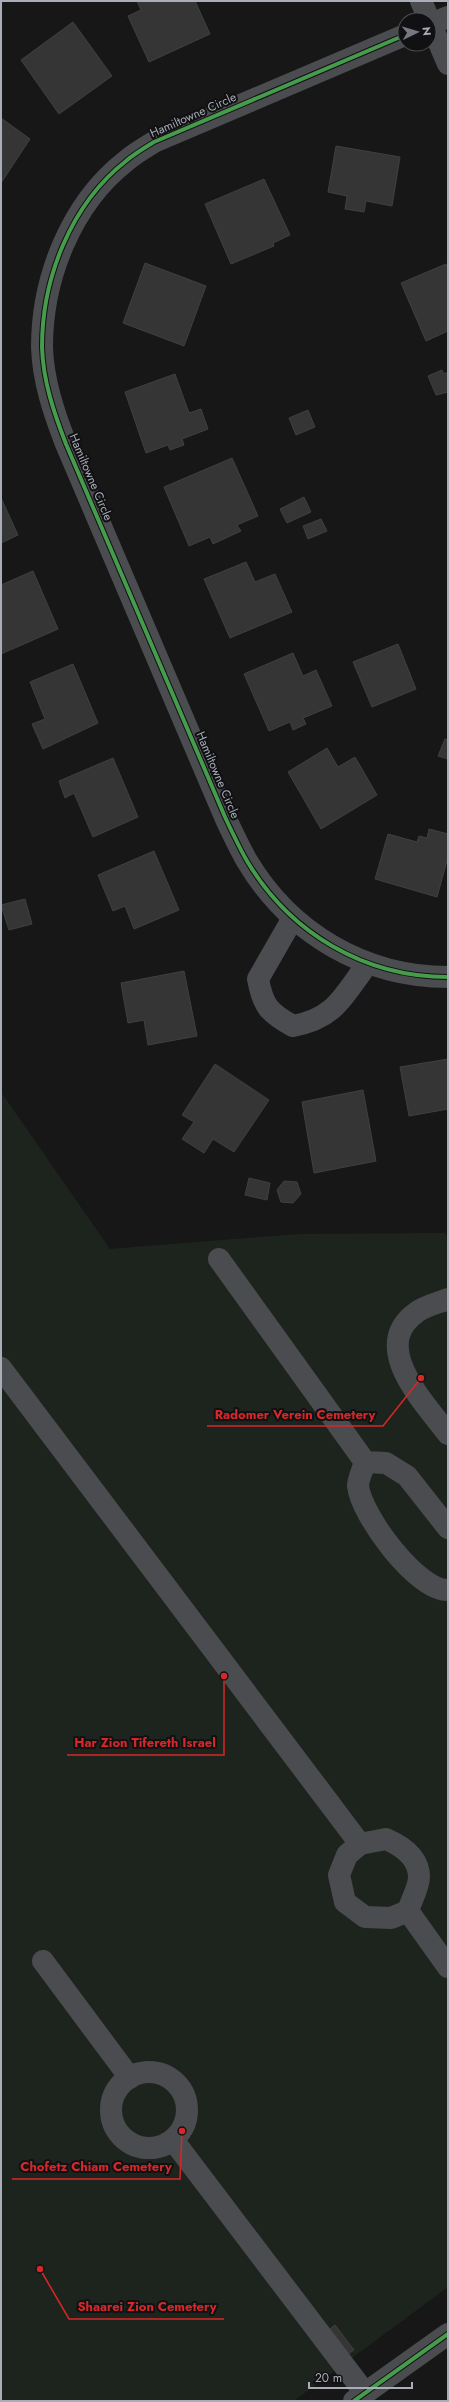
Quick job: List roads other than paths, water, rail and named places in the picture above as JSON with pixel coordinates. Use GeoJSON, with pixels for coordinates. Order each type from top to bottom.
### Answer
{"type":"FeatureCollection","features":[{"type":"Feature","properties":{"kind":"street"},"geometry":{"type":"LineString","coordinates":[[421,1],[429,12]]}},
{"type":"Feature","properties":{"kind":"street"},"geometry":{"type":"LineString","coordinates":[[437,26],[448,64]]}},
{"type":"Feature","properties":{"kind":"street","name":"Hamiltowne Circle"},"geometry":{"type":"LineString","coordinates":[[397,38],[154,142],[126,161],[103,182],[83,208],[64,241],[51,278],[44,318],[42,348],[46,382],[52,408],[66,444],[225,817],[247,861],[268,890],[293,918],[322,941],[346,955],[368,964],[402,974],[448,978]]}},
{"type":"Feature","properties":{"kind":"street"},"geometry":{"type":"LineString","coordinates":[[293,918],[258,979],[261,997],[272,1014],[293,1026],[311,1023],[332,1011],[368,964]]}},
{"type":"Feature","properties":{"kind":"street"},"geometry":{"type":"LineString","coordinates":[[219,1259],[364,1462]]}},
{"type":"Feature","properties":{"kind":"street"},"geometry":{"type":"LineString","coordinates":[[448,1299],[417,1311],[402,1326],[397,1341],[398,1357],[406,1377],[448,1434]]}},
{"type":"Feature","properties":{"kind":"street"},"geometry":{"type":"LineString","coordinates":[[1,1368],[360,1844]]}},
{"type":"Feature","properties":{"kind":"street"},"geometry":{"type":"LineString","coordinates":[[364,1462],[386,1463],[408,1476],[448,1528]]}},
{"type":"Feature","properties":{"kind":"street"},"geometry":{"type":"LineString","coordinates":[[364,1462],[358,1484],[364,1508],[391,1546],[424,1582],[443,1590],[448,1590]]}},
{"type":"Feature","properties":{"kind":"street"},"geometry":{"type":"LineString","coordinates":[[386,1840],[402,1846],[414,1858],[419,1878],[408,1911],[391,1918],[365,1917],[345,1902],[339,1875],[347,1855],[360,1844],[386,1840]]}},
{"type":"Feature","properties":{"kind":"street"},"geometry":{"type":"LineString","coordinates":[[408,1911],[448,1967]]}},
{"type":"Feature","properties":{"kind":"street"},"geometry":{"type":"LineString","coordinates":[[43,1961],[130,2078]]}},
{"type":"Feature","properties":{"kind":"street"},"geometry":{"type":"LineString","coordinates":[[156,2072],[172,2079],[181,2087],[188,2112],[184,2125],[173,2140],[159,2147],[145,2148],[128,2141],[116,2128],[111,2111],[115,2093],[122,2083],[137,2074],[156,2072]]}},
{"type":"Feature","properties":{"kind":"street"},"geometry":{"type":"LineString","coordinates":[[173,2140],[359,2397],[448,2334]]}},
{"type":"Feature","properties":{"kind":"place","name":"Radomer Verein Cemetery"},"geometry":{"type":"Point","coordinates":[421,1378]}},
{"type":"Feature","properties":{"kind":"place","name":"Har Zion Tifereth Israel"},"geometry":{"type":"Point","coordinates":[224,1676]}},
{"type":"Feature","properties":{"kind":"place","name":"Chofetz Chiam Cemetery"},"geometry":{"type":"Point","coordinates":[182,2131]}},
{"type":"Feature","properties":{"kind":"place","name":"Shaarei Zion Cemetery"},"geometry":{"type":"Point","coordinates":[40,2269]}}]}
